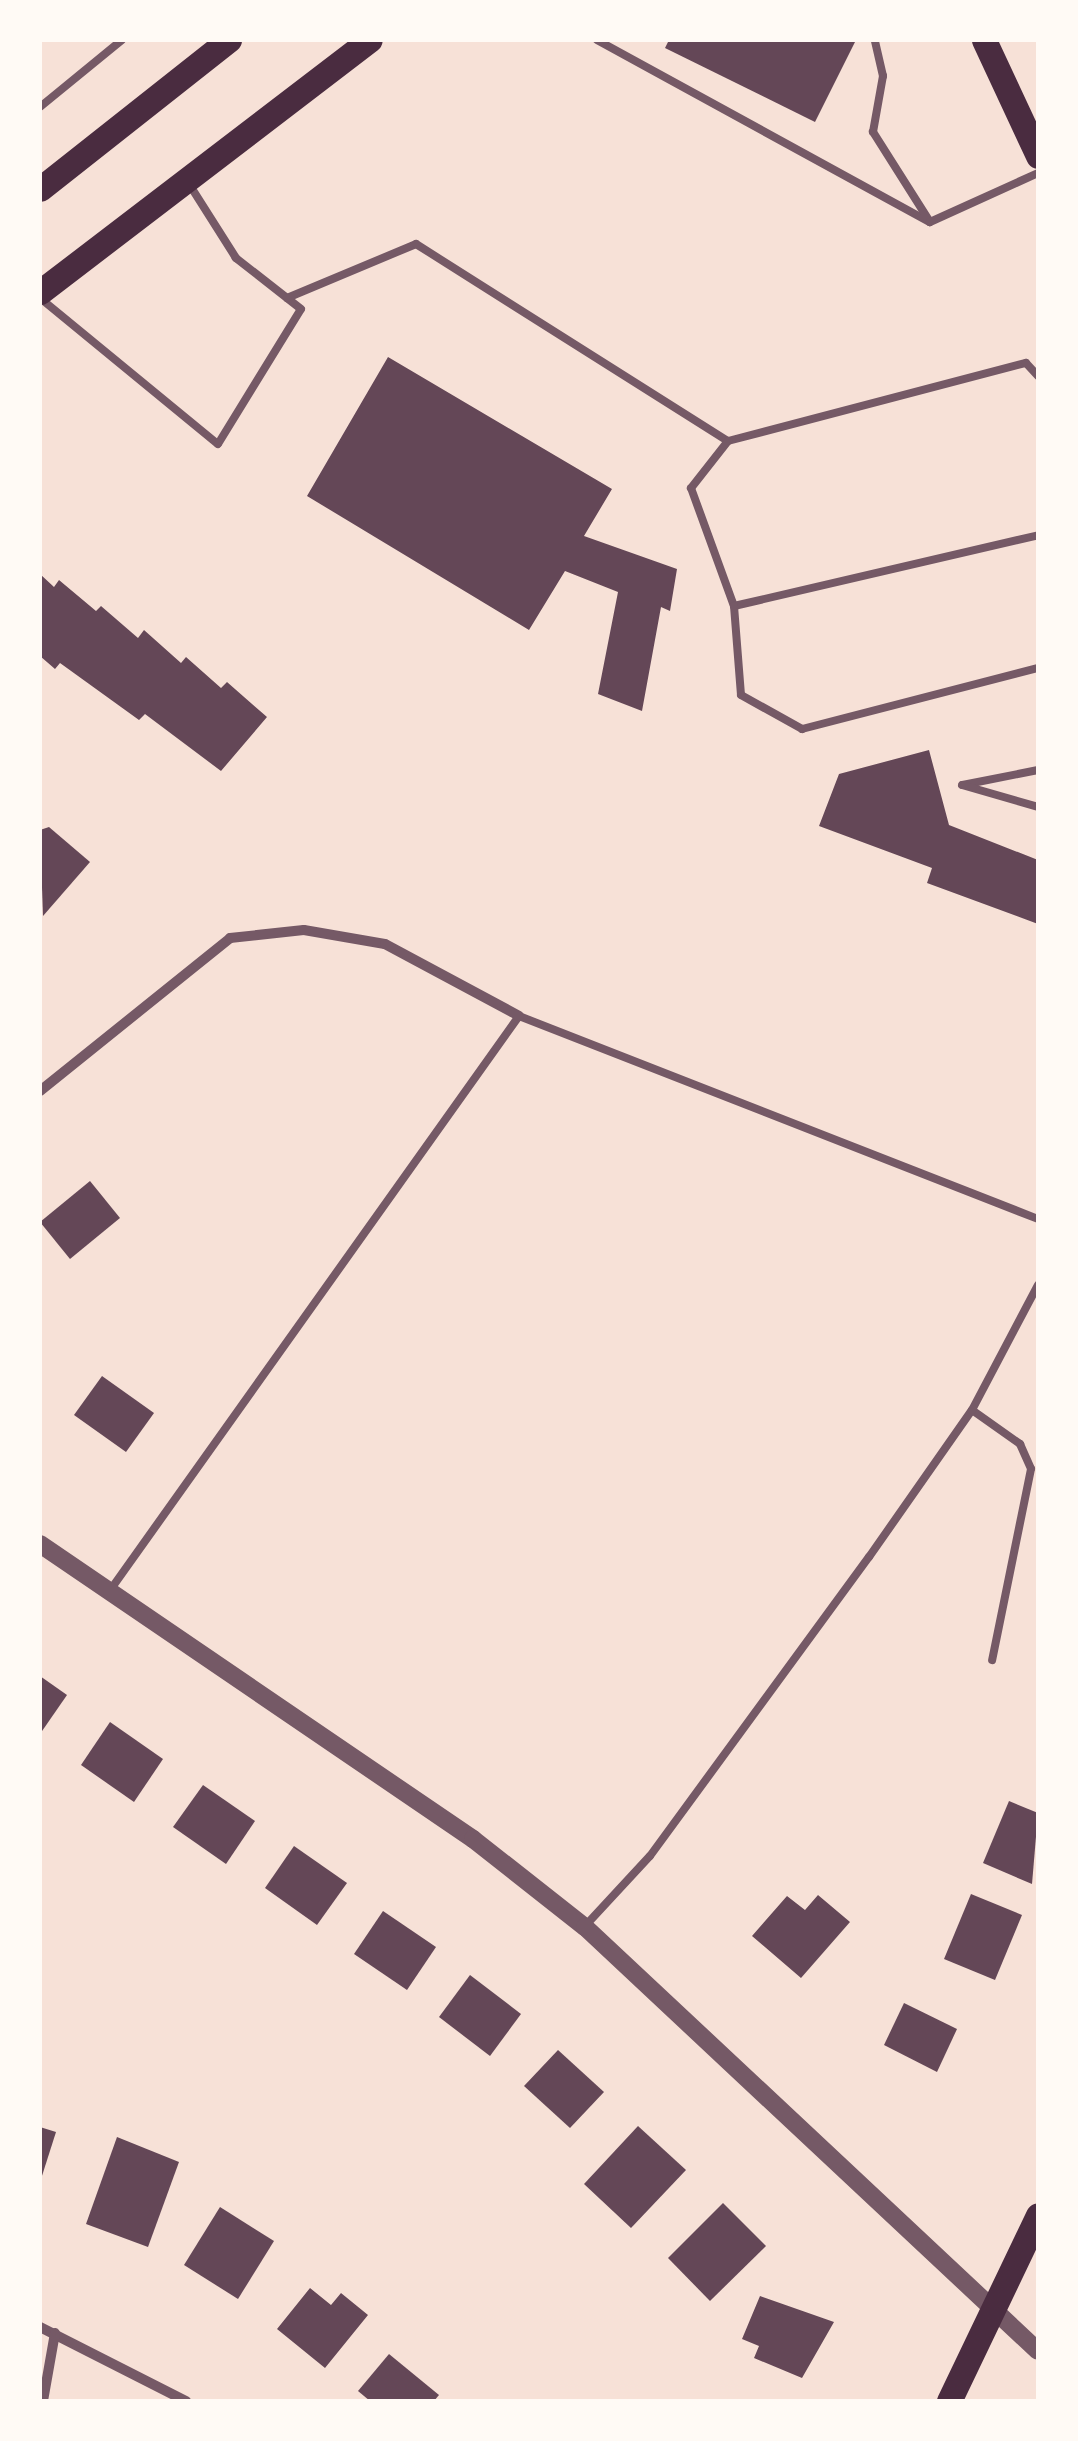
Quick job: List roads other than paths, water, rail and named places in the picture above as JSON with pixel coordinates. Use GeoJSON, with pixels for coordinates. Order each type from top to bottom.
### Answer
{"type":"FeatureCollection","features":[{"type":"Feature","properties":{"kind":"main road"},"geometry":{"type":"LineString","coordinates":[[40,189],[229,40]]}},
{"type":"Feature","properties":{"kind":"main road"},"geometry":{"type":"LineString","coordinates":[[40,295],[370,40]]}},
{"type":"Feature","properties":{"kind":"main road"},"geometry":{"type":"LineString","coordinates":[[984,40],[1038,156]]}},
{"type":"Feature","properties":{"kind":"main road"},"geometry":{"type":"LineString","coordinates":[[949,2401],[1038,2214]]}},
{"type":"Feature","properties":{"kind":"street"},"geometry":{"type":"LineString","coordinates":[[40,1091],[230,938],[304,930],[384,944],[519,1016]]}},
{"type":"Feature","properties":{"kind":"street"},"geometry":{"type":"LineString","coordinates":[[40,1544],[473,1839],[584,1927],[1038,2352]]}},
{"type":"Feature","properties":{"kind":"street"},"geometry":{"type":"LineString","coordinates":[[40,2327],[186,2401]]}},
{"type":"Feature","properties":{"kind":"street"},"geometry":{"type":"LineString","coordinates":[[43,2401],[54,2333]]}},
{"type":"Feature","properties":{"kind":"lane"},"geometry":{"type":"LineString","coordinates":[[40,107],[122,40]]}},
{"type":"Feature","properties":{"kind":"lane"},"geometry":{"type":"LineString","coordinates":[[598,40],[930,222]]}},
{"type":"Feature","properties":{"kind":"lane"},"geometry":{"type":"LineString","coordinates":[[875,40],[883,76],[873,132],[930,222]]}},
{"type":"Feature","properties":{"kind":"lane"},"geometry":{"type":"LineString","coordinates":[[930,222],[1038,173]]}},
{"type":"Feature","properties":{"kind":"lane"},"geometry":{"type":"LineString","coordinates":[[40,295],[218,444],[301,309],[236,258],[186,180]]}},
{"type":"Feature","properties":{"kind":"lane"},"geometry":{"type":"LineString","coordinates":[[287,298],[416,244],[728,441]]}},
{"type":"Feature","properties":{"kind":"lane"},"geometry":{"type":"LineString","coordinates":[[1038,376],[1026,363],[728,441],[691,488],[734,606],[741,696],[802,729],[1038,668]]}},
{"type":"Feature","properties":{"kind":"lane"},"geometry":{"type":"LineString","coordinates":[[734,606],[1038,535]]}},
{"type":"Feature","properties":{"kind":"lane"},"geometry":{"type":"LineString","coordinates":[[1038,770],[962,784],[1038,807]]}},
{"type":"Feature","properties":{"kind":"lane"},"geometry":{"type":"LineString","coordinates":[[110,1591],[519,1016],[1038,1219]]}},
{"type":"Feature","properties":{"kind":"lane"},"geometry":{"type":"LineString","coordinates":[[584,1927],[650,1856],[765,1703],[972,1410],[1038,1285]]}},
{"type":"Feature","properties":{"kind":"lane"},"geometry":{"type":"LineString","coordinates":[[972,1410],[1020,1444],[1031,1469],[992,1660]]}}]}
